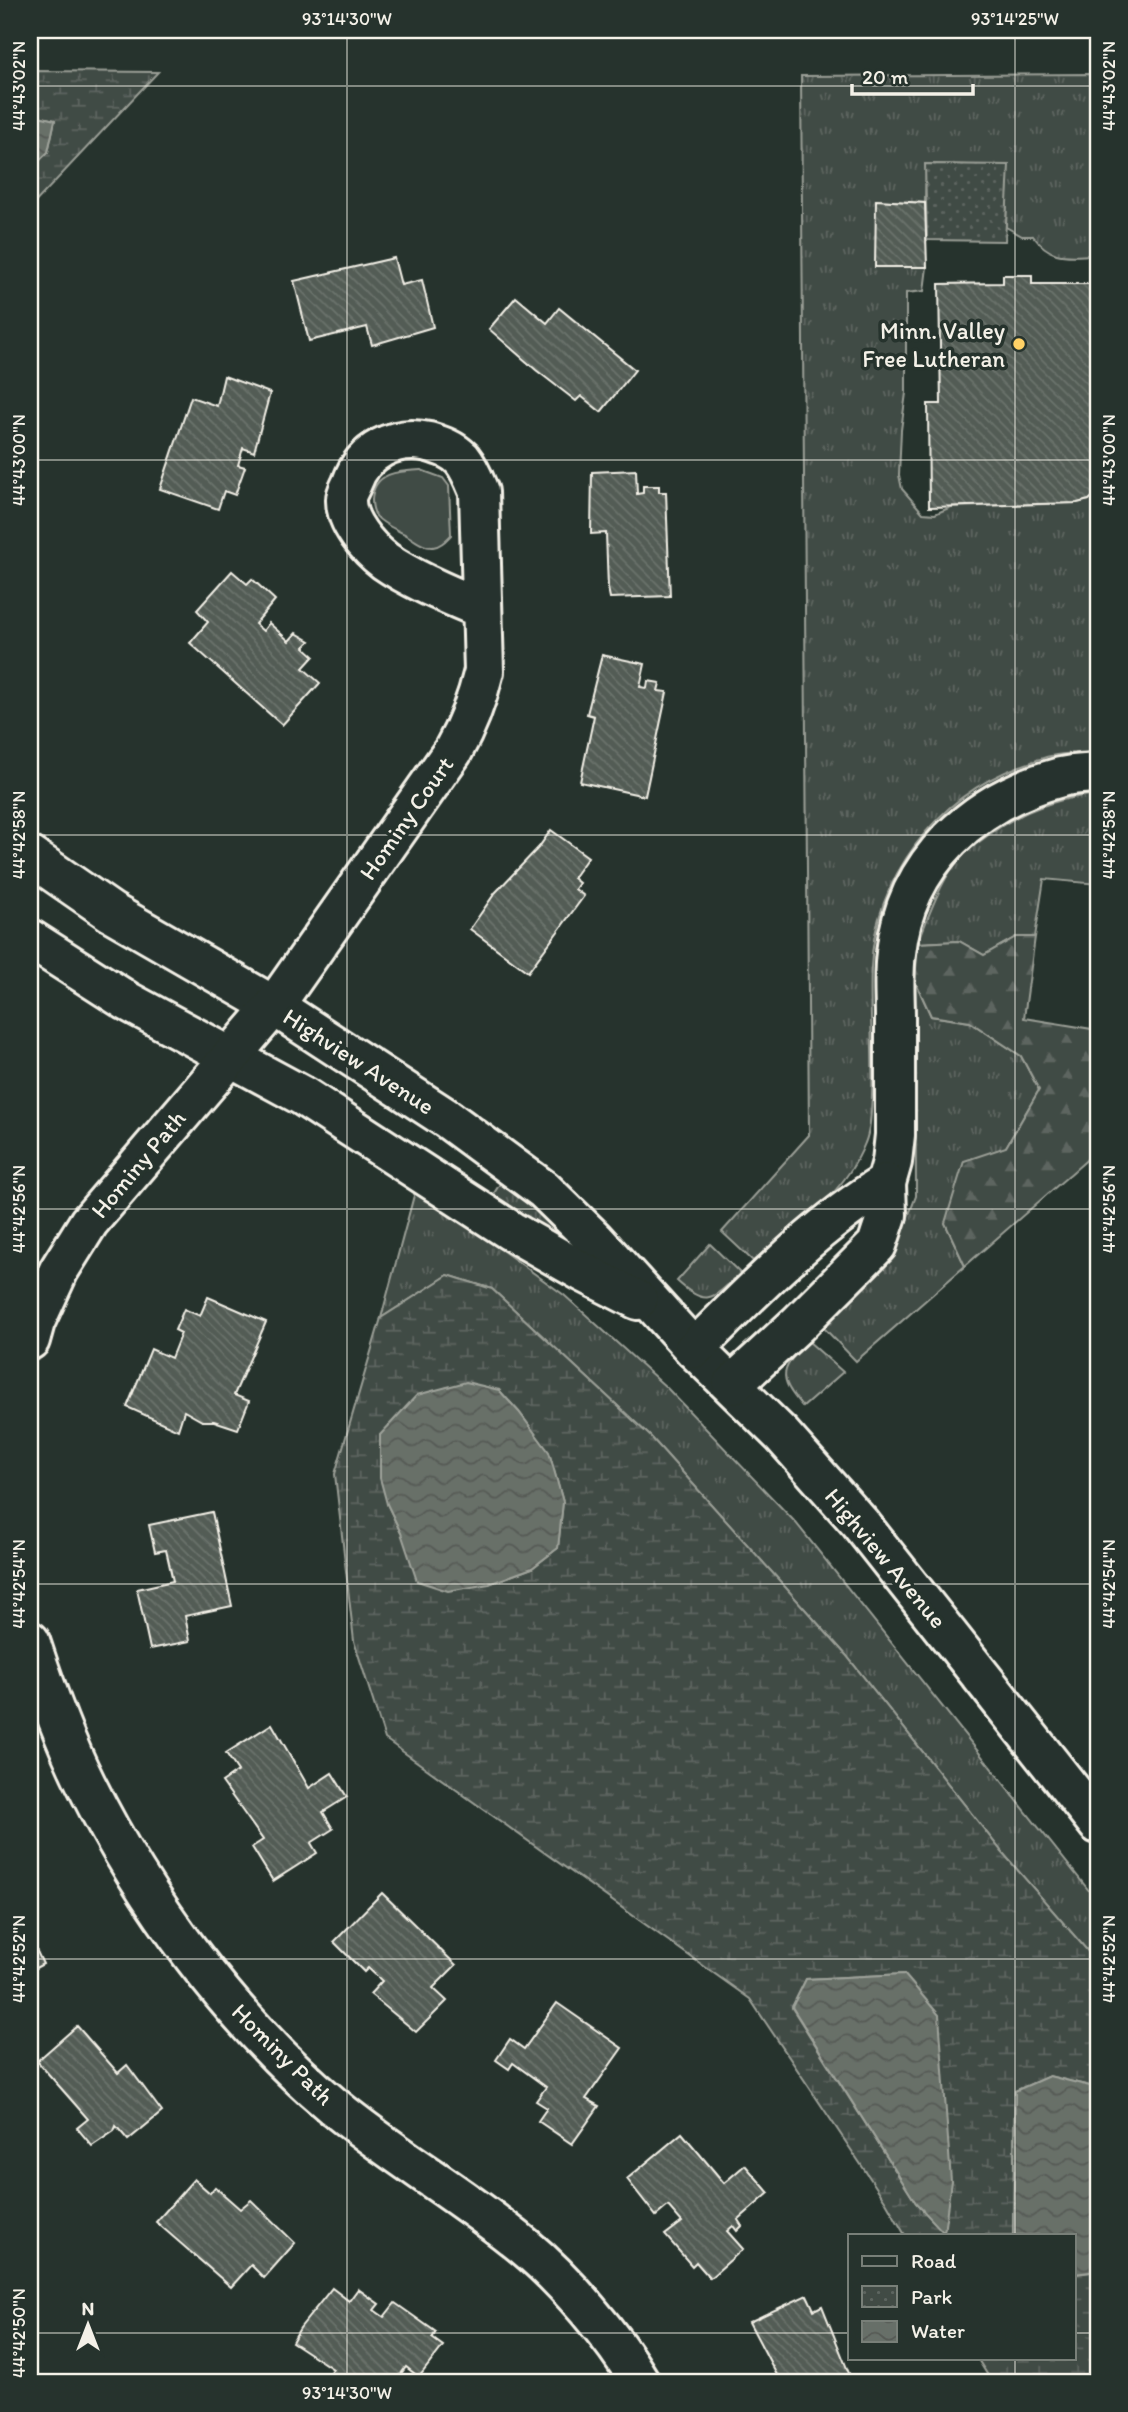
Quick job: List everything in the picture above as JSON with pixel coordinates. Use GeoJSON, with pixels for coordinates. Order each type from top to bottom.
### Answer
{"type":"FeatureCollection","features":[{"type":"Feature","properties":{"kind":"street","name":"Hominy Court"},"geometry":{"type":"LineString","coordinates":[[274,1006],[453,751],[467,726],[484,671],[479,492],[472,474],[461,459],[446,447],[422,440],[402,440],[365,457],[355,474],[346,499],[351,520],[365,540],[385,561],[482,609]]}},
{"type":"Feature","properties":{"kind":"street"},"geometry":{"type":"LineString","coordinates":[[732,1385],[877,1245],[887,1214],[886,1184],[895,1135],[896,952],[912,891],[928,866],[967,821],[1026,788],[1064,776],[1098,774]]}},
{"type":"Feature","properties":{"kind":"street","name":"Highview Avenue"},"geometry":{"type":"LineString","coordinates":[[30,856],[111,912],[274,1006],[446,1118],[544,1189],[595,1240],[694,1349],[782,1435],[860,1523],[1098,1824]]}},
{"type":"Feature","properties":{"kind":"street","name":"Highview Avenue"},"geometry":{"type":"LineString","coordinates":[[30,939],[127,1001],[303,1096],[511,1231],[583,1272],[656,1308]]}},
{"type":"Feature","properties":{"kind":"street","name":"Hominy Path"},"geometry":{"type":"LineString","coordinates":[[30,1340],[35,1322],[59,1270],[89,1222],[274,1006]]}},
{"type":"Feature","properties":{"kind":"street"},"geometry":{"type":"LineString","coordinates":[[694,1349],[835,1217],[886,1184]]}},
{"type":"Feature","properties":{"kind":"street","name":"Hominy Path"},"geometry":{"type":"LineString","coordinates":[[30,1642],[41,1710],[127,1859],[176,1935],[220,1989],[279,2056],[331,2104],[524,2246],[582,2304],[640,2382]]}},
{"type":"Feature","properties":{"kind":"green space"},"geometry":{"type":"Polygon","coordinates":[[[30,71],[158,72],[30,208],[30,170],[48,152],[55,120],[30,114],[30,71]]]}},
{"type":"Feature","properties":{"kind":"green space"},"geometry":{"type":"Polygon","coordinates":[[[1098,74],[1098,255],[1070,256],[1055,253],[1033,236],[1022,236],[1006,227],[1008,166],[926,164],[925,203],[876,200],[876,267],[927,267],[924,291],[906,293],[906,393],[899,475],[902,489],[923,513],[935,514],[951,507],[1077,503],[1089,500],[1098,492],[1098,751],[1047,757],[990,780],[962,798],[937,820],[916,845],[898,873],[884,903],[875,935],[871,968],[872,1096],[870,1126],[865,1143],[845,1179],[831,1195],[753,1261],[722,1232],[809,1135],[801,76],[1098,74]]]}},
{"type":"Feature","properties":{"kind":"green space"},"geometry":{"type":"Polygon","coordinates":[[[925,164],[1009,165],[1005,241],[927,240],[925,164]]]}},
{"type":"Feature","properties":{"kind":"green space"},"geometry":{"type":"Polygon","coordinates":[[[421,470],[443,478],[449,486],[451,535],[433,547],[423,545],[383,522],[376,516],[372,506],[373,491],[382,478],[404,471],[421,470]]]}},
{"type":"Feature","properties":{"kind":"green space"},"geometry":{"type":"Polygon","coordinates":[[[1098,794],[1098,884],[1044,879],[1035,937],[1016,937],[984,955],[959,941],[918,943],[944,882],[955,864],[969,849],[1006,823],[1035,809],[1065,799],[1098,794]]]}},
{"type":"Feature","properties":{"kind":"green space"},"geometry":{"type":"Polygon","coordinates":[[[1016,937],[1035,937],[1024,1018],[1092,1029],[1098,999],[1098,1150],[965,1266],[945,1223],[964,1161],[1006,1147],[1039,1090],[1021,1056],[970,1022],[931,1016],[915,981],[918,943],[959,941],[984,955],[1016,937]]]}},
{"type":"Feature","properties":{"kind":"green space"},"geometry":{"type":"Polygon","coordinates":[[[915,981],[931,1016],[970,1022],[1021,1056],[1039,1090],[1006,1147],[945,1223],[965,1266],[856,1361],[822,1326],[884,1261],[901,1235],[916,1196],[915,981]]]}},
{"type":"Feature","properties":{"kind":"green space"},"geometry":{"type":"Polygon","coordinates":[[[503,1179],[561,1229],[557,1234],[491,1198],[503,1179]]]}},
{"type":"Feature","properties":{"kind":"green space"},"geometry":{"type":"Polygon","coordinates":[[[416,1188],[564,1295],[667,1388],[796,1523],[1098,1902],[1098,1963],[1002,1852],[846,1655],[650,1436],[492,1289],[448,1275],[381,1318],[416,1188]]]}},
{"type":"Feature","properties":{"kind":"green space"},"geometry":{"type":"Polygon","coordinates":[[[710,1244],[740,1273],[717,1294],[703,1297],[687,1290],[677,1281],[710,1244]]]}},
{"type":"Feature","properties":{"kind":"green space"},"geometry":{"type":"Polygon","coordinates":[[[448,1275],[492,1289],[650,1436],[846,1655],[1002,1852],[1098,1963],[1098,2088],[1049,2076],[1015,2091],[1013,2234],[904,2234],[886,2202],[750,1999],[385,1739],[354,1641],[335,1474],[381,1318],[448,1275]],[[499,1390],[387,1504],[401,1533],[489,1584],[532,1568],[558,1548],[563,1502],[549,1453],[499,1390]],[[904,1974],[806,1979],[792,2008],[916,2203],[944,2232],[904,1974]]]}},
{"type":"Feature","properties":{"kind":"green space"},"geometry":{"type":"Polygon","coordinates":[[[808,1341],[843,1372],[803,1407],[789,1388],[785,1373],[792,1359],[808,1341]]]}},
{"type":"Feature","properties":{"kind":"green space"},"geometry":{"type":"Polygon","coordinates":[[[1098,2271],[1098,2382],[992,2382],[978,2360],[1076,2360],[1076,2274],[1098,2271]]]}},
{"type":"Feature","properties":{"kind":"water"},"geometry":{"type":"Polygon","coordinates":[[[30,114],[55,120],[48,152],[30,170],[30,114]]]}},
{"type":"Feature","properties":{"kind":"water"},"geometry":{"type":"Polygon","coordinates":[[[466,1382],[499,1390],[519,1412],[549,1452],[563,1502],[558,1548],[532,1568],[489,1584],[448,1591],[417,1581],[401,1533],[387,1504],[380,1478],[380,1435],[417,1395],[466,1382]]]}},
{"type":"Feature","properties":{"kind":"water"},"geometry":{"type":"Polygon","coordinates":[[[904,1974],[939,2015],[951,2181],[944,2233],[916,2203],[792,2007],[806,1979],[904,1974]]]}},
{"type":"Feature","properties":{"kind":"water"},"geometry":{"type":"Polygon","coordinates":[[[1049,2076],[1098,2088],[1098,2271],[1076,2274],[1076,2234],[1013,2234],[1015,2091],[1049,2076]]]}},
{"type":"Feature","properties":{"kind":"building"},"geometry":{"type":"Polygon","coordinates":[[[876,200],[925,203],[927,267],[875,267],[876,200]]]}},
{"type":"Feature","properties":{"kind":"building"},"geometry":{"type":"Polygon","coordinates":[[[394,258],[401,285],[422,280],[433,327],[372,345],[367,327],[309,341],[294,281],[394,258]]]}},
{"type":"Feature","properties":{"kind":"building","name":"Minn. Valley Free Lutheran"},"geometry":{"type":"Polygon","coordinates":[[[1003,275],[1032,275],[1032,284],[1098,284],[1098,492],[1089,500],[1077,503],[929,507],[928,404],[941,404],[939,284],[1003,283],[1003,275]]]}},
{"type":"Feature","properties":{"kind":"building"},"geometry":{"type":"Polygon","coordinates":[[[516,297],[547,323],[559,308],[635,370],[601,412],[581,396],[576,401],[489,329],[516,297]]]}},
{"type":"Feature","properties":{"kind":"building"},"geometry":{"type":"Polygon","coordinates":[[[224,376],[270,393],[254,452],[243,448],[238,465],[245,467],[235,495],[224,491],[218,509],[160,489],[191,397],[217,406],[224,376]]]}},
{"type":"Feature","properties":{"kind":"building"},"geometry":{"type":"Polygon","coordinates":[[[636,470],[637,494],[643,493],[643,486],[659,486],[659,492],[666,492],[670,596],[610,598],[606,533],[591,534],[592,472],[636,470]]]}},
{"type":"Feature","properties":{"kind":"building"},"geometry":{"type":"Polygon","coordinates":[[[232,571],[247,584],[252,579],[275,600],[255,624],[263,631],[269,623],[289,641],[296,633],[310,641],[304,647],[314,656],[303,668],[320,683],[282,725],[190,643],[208,622],[197,610],[232,571]]]}},
{"type":"Feature","properties":{"kind":"building"},"geometry":{"type":"Polygon","coordinates":[[[602,655],[645,664],[640,687],[647,688],[648,681],[660,683],[658,691],[667,692],[645,796],[580,782],[594,716],[587,714],[602,655]]]}},
{"type":"Feature","properties":{"kind":"building"},"geometry":{"type":"Polygon","coordinates":[[[551,830],[588,857],[573,878],[579,883],[575,889],[584,896],[528,972],[470,929],[495,893],[539,847],[551,830]]]}},
{"type":"Feature","properties":{"kind":"building"},"geometry":{"type":"Polygon","coordinates":[[[208,1297],[266,1322],[234,1395],[249,1401],[238,1429],[214,1421],[202,1421],[184,1411],[178,1430],[127,1407],[151,1349],[171,1358],[181,1333],[175,1330],[184,1309],[200,1316],[208,1297]]]}},
{"type":"Feature","properties":{"kind":"building"},"geometry":{"type":"Polygon","coordinates":[[[212,1512],[232,1606],[185,1616],[190,1641],[150,1649],[137,1589],[173,1581],[166,1550],[155,1552],[149,1525],[212,1512]]]}},
{"type":"Feature","properties":{"kind":"building"},"geometry":{"type":"Polygon","coordinates":[[[272,1724],[309,1788],[332,1773],[347,1797],[323,1812],[333,1829],[311,1843],[317,1853],[273,1881],[252,1847],[263,1840],[222,1782],[238,1771],[226,1753],[272,1724]]]}},
{"type":"Feature","properties":{"kind":"building"},"geometry":{"type":"Polygon","coordinates":[[[382,1893],[456,1965],[433,1988],[447,2001],[416,2032],[370,1994],[382,1981],[368,1968],[364,1972],[334,1942],[382,1893]]]}},
{"type":"Feature","properties":{"kind":"building"},"geometry":{"type":"Polygon","coordinates":[[[30,1937],[43,1964],[30,1971],[30,1937]]]}},
{"type":"Feature","properties":{"kind":"building"},"geometry":{"type":"Polygon","coordinates":[[[557,2003],[622,2048],[586,2099],[599,2106],[572,2144],[538,2121],[547,2108],[536,2101],[546,2087],[513,2063],[509,2069],[496,2060],[510,2039],[524,2049],[557,2003]]]}},
{"type":"Feature","properties":{"kind":"building"},"geometry":{"type":"Polygon","coordinates":[[[77,2026],[118,2073],[127,2065],[162,2112],[128,2140],[116,2126],[114,2131],[92,2146],[77,2128],[88,2119],[37,2061],[77,2026]]]}},
{"type":"Feature","properties":{"kind":"building"},"geometry":{"type":"Polygon","coordinates":[[[682,2133],[724,2183],[745,2165],[769,2193],[738,2220],[742,2226],[737,2231],[733,2226],[727,2231],[743,2249],[710,2278],[696,2262],[692,2266],[665,2235],[682,2222],[668,2206],[656,2216],[627,2179],[682,2133]]]}},
{"type":"Feature","properties":{"kind":"building"},"geometry":{"type":"Polygon","coordinates":[[[194,2179],[210,2193],[215,2187],[240,2209],[251,2200],[295,2243],[264,2278],[251,2265],[231,2287],[156,2222],[194,2179]]]}},
{"type":"Feature","properties":{"kind":"building"},"geometry":{"type":"Polygon","coordinates":[[[332,2288],[349,2301],[358,2289],[379,2304],[374,2310],[384,2317],[395,2303],[436,2332],[432,2338],[443,2346],[419,2377],[406,2367],[395,2382],[333,2382],[327,2377],[333,2369],[292,2342],[332,2288]]]}},
{"type":"Feature","properties":{"kind":"building"},"geometry":{"type":"Polygon","coordinates":[[[807,2295],[814,2310],[822,2306],[851,2382],[769,2382],[778,2377],[749,2322],[807,2295]]]}},
{"type":"Feature","properties":{"kind":"place","name":"Minn. Valley Free Lutheran"},"geometry":{"type":"Point","coordinates":[1019,344]}}]}
